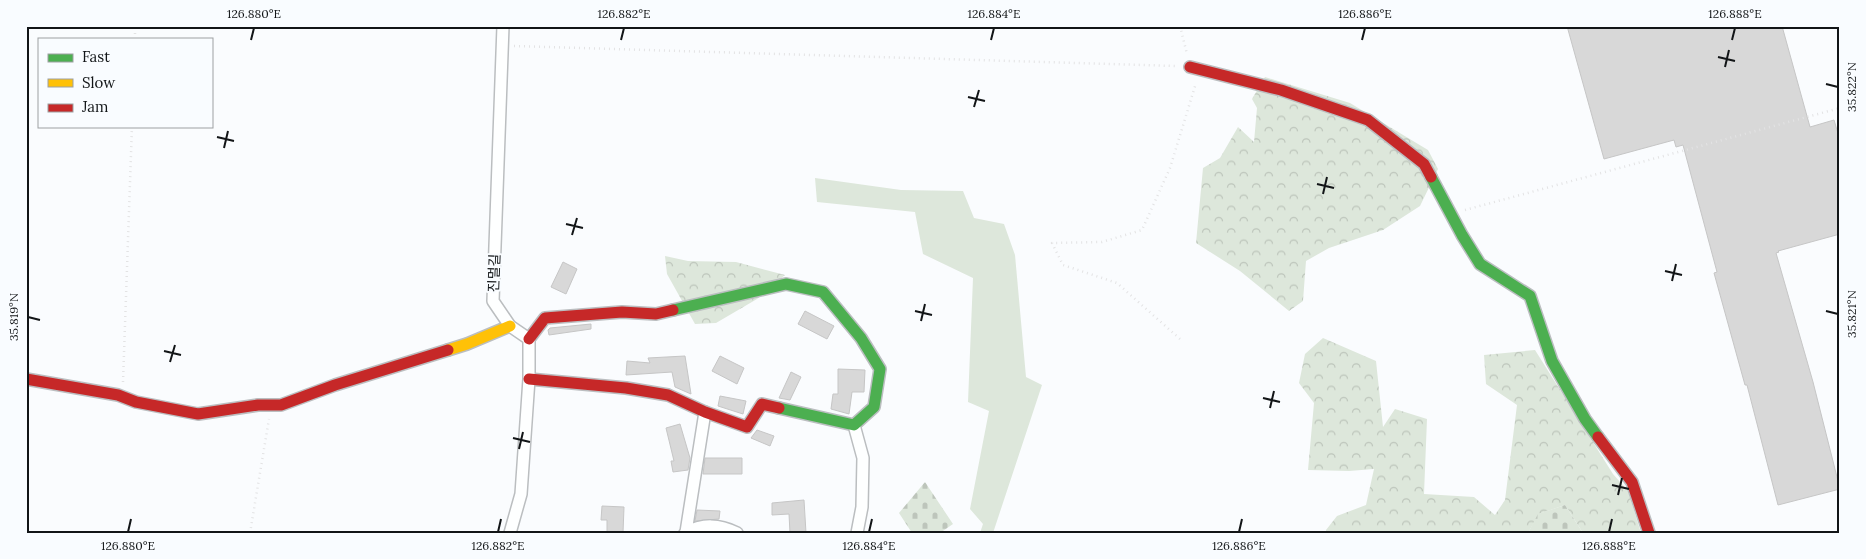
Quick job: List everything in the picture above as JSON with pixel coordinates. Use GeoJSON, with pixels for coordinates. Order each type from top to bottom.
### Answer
{"type":"FeatureCollection","features":[{"type":"Feature","properties":{"kind":"street","name":"진멀길"},"geometry":{"type":"LineString","coordinates":[[502,26],[493,301],[510,326],[529,339]]}},
{"type":"Feature","properties":{"kind":"street"},"geometry":{"type":"LineString","coordinates":[[1195,68],[1280,90],[1368,120],[1424,164],[1480,264],[1530,296],[1552,361],[1585,419],[1632,482],[1649,533]]}},
{"type":"Feature","properties":{"kind":"street"},"geometry":{"type":"LineString","coordinates":[[510,533],[521,494],[529,379],[529,339],[545,318],[622,312],[656,314],[786,284],[824,292],[861,338],[880,369],[874,407],[854,425]]}},
{"type":"Feature","properties":{"kind":"street"},"geometry":{"type":"LineString","coordinates":[[26,379],[118,395],[136,402],[198,414],[258,405],[281,405],[468,344],[510,326]]}},
{"type":"Feature","properties":{"kind":"street"},"geometry":{"type":"LineString","coordinates":[[529,379],[651,392],[668,396],[747,428],[762,404],[854,425]]}},
{"type":"Feature","properties":{"kind":"street"},"geometry":{"type":"LineString","coordinates":[[686,533],[705,412]]}},
{"type":"Feature","properties":{"kind":"street"},"geometry":{"type":"LineString","coordinates":[[854,425],[863,458],[862,507],[857,533]]}},
{"type":"Feature","properties":{"kind":"street"},"geometry":{"type":"LineString","coordinates":[[686,533],[697,527],[723,526],[737,533]]}},
{"type":"Feature","properties":{"kind":"path"},"geometry":{"type":"LineString","coordinates":[[1180,26],[1195,68],[1170,168],[1142,230],[1102,242],[1052,243],[1063,265],[1116,283],[1180,339]]}},
{"type":"Feature","properties":{"kind":"path"},"geometry":{"type":"LineString","coordinates":[[502,45],[1195,68]]}},
{"type":"Feature","properties":{"kind":"path"},"geometry":{"type":"LineString","coordinates":[[1451,214],[1840,108]]}},
{"type":"Feature","properties":{"kind":"path"},"geometry":{"type":"LineString","coordinates":[[118,395],[123,383],[132,128]]}},
{"type":"Feature","properties":{"kind":"path"},"geometry":{"type":"LineString","coordinates":[[250,533],[271,405]]}},
{"type":"Feature","properties":{"kind":"green space"},"geometry":{"type":"Polygon","coordinates":[[[1265,77],[1350,103],[1428,150],[1438,169],[1420,206],[1383,230],[1329,248],[1306,261],[1303,301],[1289,311],[1240,271],[1196,243],[1203,168],[1220,158],[1238,127],[1254,142],[1257,108],[1252,99],[1265,77]]]}},
{"type":"Feature","properties":{"kind":"green space"},"geometry":{"type":"Polygon","coordinates":[[[815,178],[901,190],[963,191],[974,218],[1004,224],[1015,255],[1026,377],[1042,385],[993,533],[980,533],[983,524],[970,509],[989,411],[968,402],[973,278],[923,254],[915,212],[817,202],[815,178]]]}},
{"type":"Feature","properties":{"kind":"green space"},"geometry":{"type":"Polygon","coordinates":[[[665,256],[688,261],[736,262],[785,275],[757,299],[716,323],[695,324],[667,274],[665,256]]]}},
{"type":"Feature","properties":{"kind":"green space"},"geometry":{"type":"Polygon","coordinates":[[[1323,338],[1376,361],[1383,427],[1395,409],[1427,419],[1424,494],[1474,497],[1495,515],[1505,500],[1517,405],[1486,384],[1484,355],[1535,350],[1613,474],[1628,491],[1641,533],[1583,533],[1565,505],[1539,514],[1528,533],[1326,533],[1326,530],[1337,516],[1366,505],[1374,469],[1349,471],[1308,470],[1314,403],[1299,383],[1305,354],[1323,338]]]}},
{"type":"Feature","properties":{"kind":"green space"},"geometry":{"type":"Polygon","coordinates":[[[925,482],[953,524],[940,533],[912,533],[899,513],[925,482]]]}},
{"type":"Feature","properties":{"kind":"green space"},"geometry":{"type":"Polygon","coordinates":[[[1565,505],[1583,533],[1528,533],[1538,514],[1565,505]]]}},
{"type":"Feature","properties":{"kind":"building"},"geometry":{"type":"Polygon","coordinates":[[[1567,26],[1782,26],[1810,127],[1834,120],[1840,140],[1840,234],[1776,253],[1813,382],[1840,489],[1778,505],[1747,385],[1745,385],[1714,273],[1717,272],[1683,145],[1676,147],[1674,140],[1604,159],[1567,26]]]}},
{"type":"Feature","properties":{"kind":"building"},"geometry":{"type":"Polygon","coordinates":[[[563,262],[577,269],[566,294],[551,287],[563,262]]]}},
{"type":"Feature","properties":{"kind":"building"},"geometry":{"type":"Polygon","coordinates":[[[805,311],[834,326],[827,339],[798,324],[805,311]]]}},
{"type":"Feature","properties":{"kind":"building"},"geometry":{"type":"Polygon","coordinates":[[[591,324],[591,329],[549,335],[548,330],[550,328],[591,324]]]}},
{"type":"Feature","properties":{"kind":"building"},"geometry":{"type":"Polygon","coordinates":[[[685,356],[691,394],[675,387],[672,372],[626,375],[627,361],[650,363],[648,358],[685,356]]]}},
{"type":"Feature","properties":{"kind":"building"},"geometry":{"type":"Polygon","coordinates":[[[720,356],[744,368],[737,384],[712,371],[720,356]]]}},
{"type":"Feature","properties":{"kind":"building"},"geometry":{"type":"Polygon","coordinates":[[[838,369],[865,370],[864,392],[852,392],[849,414],[831,409],[833,394],[838,394],[838,369]]]}},
{"type":"Feature","properties":{"kind":"building"},"geometry":{"type":"Polygon","coordinates":[[[791,372],[801,377],[790,400],[779,398],[791,372]]]}},
{"type":"Feature","properties":{"kind":"building"},"geometry":{"type":"Polygon","coordinates":[[[720,396],[746,401],[743,414],[718,406],[720,396]]]}},
{"type":"Feature","properties":{"kind":"building"},"geometry":{"type":"Polygon","coordinates":[[[680,424],[690,458],[688,470],[673,472],[671,461],[674,461],[666,428],[680,424]]]}},
{"type":"Feature","properties":{"kind":"building"},"geometry":{"type":"Polygon","coordinates":[[[757,430],[774,436],[770,446],[751,438],[757,430]]]}},
{"type":"Feature","properties":{"kind":"building"},"geometry":{"type":"Polygon","coordinates":[[[705,458],[742,458],[742,474],[703,474],[705,458]]]}},
{"type":"Feature","properties":{"kind":"building"},"geometry":{"type":"Polygon","coordinates":[[[804,500],[806,533],[790,533],[789,514],[772,515],[772,503],[804,500]]]}},
{"type":"Feature","properties":{"kind":"building"},"geometry":{"type":"Polygon","coordinates":[[[602,506],[624,507],[623,533],[607,533],[607,520],[601,520],[602,506]]]}},
{"type":"Feature","properties":{"kind":"building"},"geometry":{"type":"Polygon","coordinates":[[[697,510],[720,511],[719,519],[695,521],[697,510]]]}},
{"type":"Feature","properties":{"kind":"traffic: fast"},"geometry":{"type":"LineString","coordinates":[[1431,177],[1480,264],[1530,296],[1552,361],[1585,419],[1598,437]]}},
{"type":"Feature","properties":{"kind":"traffic: fast"},"geometry":{"type":"LineString","coordinates":[[673,310],[786,284],[823,292],[861,338],[880,369],[874,407],[854,425],[779,408]]}},
{"type":"Feature","properties":{"kind":"traffic: slow"},"geometry":{"type":"LineString","coordinates":[[448,350],[510,326]]}},
{"type":"Feature","properties":{"kind":"traffic: jam"},"geometry":{"type":"LineString","coordinates":[[1190,67],[1281,90],[1368,120],[1424,164],[1431,177]]}},
{"type":"Feature","properties":{"kind":"traffic: jam"},"geometry":{"type":"LineString","coordinates":[[529,339],[545,318],[622,312],[656,314],[673,310]]}},
{"type":"Feature","properties":{"kind":"traffic: jam"},"geometry":{"type":"LineString","coordinates":[[26,379],[118,395],[136,402],[198,414],[258,405],[281,405],[335,385],[448,350]]}},
{"type":"Feature","properties":{"kind":"traffic: jam"},"geometry":{"type":"LineString","coordinates":[[529,379],[626,388],[668,395],[705,412],[747,427],[762,404],[779,408]]}},
{"type":"Feature","properties":{"kind":"traffic: jam"},"geometry":{"type":"LineString","coordinates":[[1598,437],[1632,482],[1649,533]]}}]}
